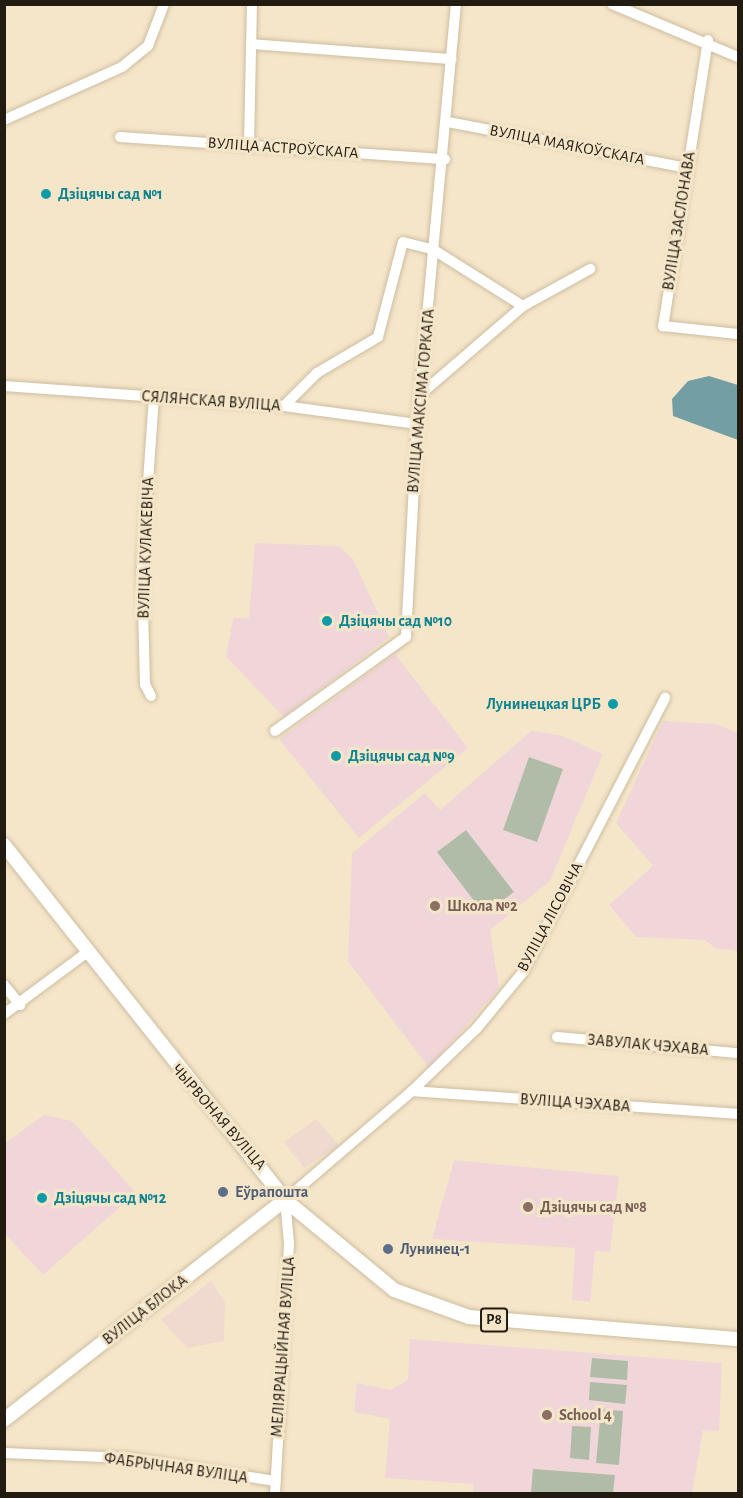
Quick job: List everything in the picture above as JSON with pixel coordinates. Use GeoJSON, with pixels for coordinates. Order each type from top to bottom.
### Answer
{"type":"FeatureCollection","features":[{"type":"Feature","properties":{"kind":"main road","name":"ЧЫРВОНАЯ ВУЛІЦА"},"geometry":{"type":"LineString","coordinates":[[4,845],[86,953],[285,1200],[379,1280],[448,1312],[738,1339]]}},
{"type":"Feature","properties":{"kind":"main road","name":"ВУЛІЦА БЛОКА"},"geometry":{"type":"LineString","coordinates":[[4,1420],[285,1200]]}},
{"type":"Feature","properties":{"kind":"street"},"geometry":{"type":"LineString","coordinates":[[4,120],[122,68],[148,45],[164,4]]}},
{"type":"Feature","properties":{"kind":"street"},"geometry":{"type":"LineString","coordinates":[[249,145],[252,4]]}},
{"type":"Feature","properties":{"kind":"street","name":"ВУЛІЦА МАКСІМА ГОРКАГА"},"geometry":{"type":"LineString","coordinates":[[275,731],[406,637],[417,424],[445,159],[456,4]]}},
{"type":"Feature","properties":{"kind":"street"},"geometry":{"type":"LineString","coordinates":[[612,4],[708,40],[738,57]]}},
{"type":"Feature","properties":{"kind":"street","name":"ВУЛІЦА ЗАСЛОНАВА"},"geometry":{"type":"LineString","coordinates":[[708,40],[663,326],[738,334]]}},
{"type":"Feature","properties":{"kind":"street"},"geometry":{"type":"LineString","coordinates":[[251,44],[451,59]]}},
{"type":"Feature","properties":{"kind":"street","name":"ВУЛІЦА МАЯКОЎСКАГА"},"geometry":{"type":"LineString","coordinates":[[448,122],[687,168]]}},
{"type":"Feature","properties":{"kind":"street","name":"ВУЛІЦА АСТРОЎСКАГА"},"geometry":{"type":"LineString","coordinates":[[120,137],[445,159]]}},
{"type":"Feature","properties":{"kind":"street"},"geometry":{"type":"LineString","coordinates":[[284,406],[317,373],[378,337],[403,242],[434,250],[523,306]]}},
{"type":"Feature","properties":{"kind":"street"},"geometry":{"type":"LineString","coordinates":[[422,393],[523,306],[590,269]]}},
{"type":"Feature","properties":{"kind":"street","name":"СЯЛЯНСКАЯ ВУЛІЦА"},"geometry":{"type":"LineString","coordinates":[[4,386],[284,406],[417,424]]}},
{"type":"Feature","properties":{"kind":"street","name":"ВУЛІЦА КУЛАКЕВІЧА"},"geometry":{"type":"LineString","coordinates":[[151,696],[145,684],[142,568],[154,398]]}},
{"type":"Feature","properties":{"kind":"street","name":"ВУЛІЦА ЛІСОВІЧА"},"geometry":{"type":"LineString","coordinates":[[285,1200],[411,1091],[477,1028],[523,972],[664,698]]}},
{"type":"Feature","properties":{"kind":"street"},"geometry":{"type":"LineString","coordinates":[[4,1014],[20,1005],[86,953]]}},
{"type":"Feature","properties":{"kind":"street"},"geometry":{"type":"LineString","coordinates":[[4,986],[20,1005]]}},
{"type":"Feature","properties":{"kind":"street","name":"ЗАВУЛАК ЧЭХАВА"},"geometry":{"type":"LineString","coordinates":[[556,1037],[738,1053]]}},
{"type":"Feature","properties":{"kind":"street","name":"ВУЛІЦА ЧЭХАВА"},"geometry":{"type":"LineString","coordinates":[[411,1091],[738,1114]]}},
{"type":"Feature","properties":{"kind":"street","name":"МЕЛІЯРАЦЫЙНАЯ ВУЛІЦА"},"geometry":{"type":"LineString","coordinates":[[275,1494],[290,1243],[285,1200]]}},
{"type":"Feature","properties":{"kind":"street","name":"ФАБРЫЧНАЯ ВУЛІЦА"},"geometry":{"type":"LineString","coordinates":[[4,1454],[128,1458],[275,1481]]}},
{"type":"Feature","properties":{"kind":"shaded area"},"geometry":{"type":"Polygon","coordinates":[[[255,543],[339,546],[353,559],[389,637],[284,717],[226,657],[233,618],[249,618],[255,543]]]}},
{"type":"Feature","properties":{"kind":"shaded area"},"geometry":{"type":"Polygon","coordinates":[[[395,654],[468,748],[359,838],[279,739],[395,654]]]}},
{"type":"Feature","properties":{"kind":"shaded area"},"geometry":{"type":"Polygon","coordinates":[[[663,721],[716,724],[738,733],[738,951],[715,948],[705,940],[636,937],[609,905],[653,866],[616,823],[663,721]]]}},
{"type":"Feature","properties":{"kind":"shaded area","name":"Школа №2"},"geometry":{"type":"Polygon","coordinates":[[[531,731],[560,735],[603,754],[550,881],[490,930],[499,988],[429,1068],[348,961],[352,853],[425,793],[440,810],[531,731]]]}},
{"type":"Feature","properties":{"kind":"shaded area"},"geometry":{"type":"Polygon","coordinates":[[[44,1115],[72,1121],[136,1193],[43,1275],[5,1234],[4,1144],[44,1115]]]}},
{"type":"Feature","properties":{"kind":"shaded area"},"geometry":{"type":"Polygon","coordinates":[[[316,1119],[339,1145],[304,1168],[284,1142],[316,1119]]]}},
{"type":"Feature","properties":{"kind":"shaded area","name":"Дзіцячы сад №8"},"geometry":{"type":"Polygon","coordinates":[[[454,1160],[619,1176],[610,1252],[595,1251],[590,1302],[572,1300],[575,1248],[432,1239],[454,1160]]]}},
{"type":"Feature","properties":{"kind":"shaded area"},"geometry":{"type":"Polygon","coordinates":[[[211,1281],[225,1302],[224,1341],[187,1348],[161,1320],[211,1281]]]}},
{"type":"Feature","properties":{"kind":"shaded area","name":"School 4"},"geometry":{"type":"Polygon","coordinates":[[[410,1339],[722,1363],[719,1431],[703,1430],[692,1493],[473,1493],[473,1484],[385,1478],[390,1419],[354,1412],[357,1383],[391,1390],[408,1380],[410,1339]]]}},
{"type":"Feature","properties":{"kind":"green space"},"geometry":{"type":"Polygon","coordinates":[[[529,757],[563,769],[537,842],[503,830],[529,757]]]}},
{"type":"Feature","properties":{"kind":"green space"},"geometry":{"type":"Polygon","coordinates":[[[466,830],[514,892],[484,914],[437,852],[466,830]]]}},
{"type":"Feature","properties":{"kind":"green space"},"geometry":{"type":"Polygon","coordinates":[[[592,1358],[628,1361],[627,1380],[590,1377],[592,1358]]]}},
{"type":"Feature","properties":{"kind":"green space"},"geometry":{"type":"Polygon","coordinates":[[[590,1382],[627,1385],[625,1404],[589,1400],[590,1382]]]}},
{"type":"Feature","properties":{"kind":"green space"},"geometry":{"type":"Polygon","coordinates":[[[601,1409],[623,1411],[619,1465],[596,1463],[601,1409]]]}},
{"type":"Feature","properties":{"kind":"green space"},"geometry":{"type":"Polygon","coordinates":[[[572,1426],[591,1427],[589,1460],[570,1458],[572,1426]]]}},
{"type":"Feature","properties":{"kind":"green space"},"geometry":{"type":"Polygon","coordinates":[[[533,1469],[615,1475],[613,1493],[531,1493],[533,1469]]]}},
{"type":"Feature","properties":{"kind":"water"},"geometry":{"type":"Polygon","coordinates":[[[709,376],[738,385],[738,440],[673,416],[672,399],[688,381],[709,376]]]}},
{"type":"Feature","properties":{"kind":"place","name":"Дзіцячы сад №1"},"geometry":{"type":"Point","coordinates":[46,194]}},
{"type":"Feature","properties":{"kind":"place","name":"Дзіцячы сад №10"},"geometry":{"type":"Point","coordinates":[327,621]}},
{"type":"Feature","properties":{"kind":"place","name":"Лунинецкая ЦРБ"},"geometry":{"type":"Point","coordinates":[613,704]}},
{"type":"Feature","properties":{"kind":"place","name":"Дзіцячы сад №9"},"geometry":{"type":"Point","coordinates":[336,756]}},
{"type":"Feature","properties":{"kind":"place","name":"Школа №2"},"geometry":{"type":"Point","coordinates":[435,906]}},
{"type":"Feature","properties":{"kind":"place","name":"Еўрапошта"},"geometry":{"type":"Point","coordinates":[223,1192]}},
{"type":"Feature","properties":{"kind":"place","name":"Дзіцячы сад №12"},"geometry":{"type":"Point","coordinates":[42,1198]}},
{"type":"Feature","properties":{"kind":"place","name":"Дзіцячы сад №8"},"geometry":{"type":"Point","coordinates":[528,1207]}},
{"type":"Feature","properties":{"kind":"place","name":"Лунинец-1"},"geometry":{"type":"Point","coordinates":[388,1249]}},
{"type":"Feature","properties":{"kind":"place","name":"School 4"},"geometry":{"type":"Point","coordinates":[547,1415]}}]}
